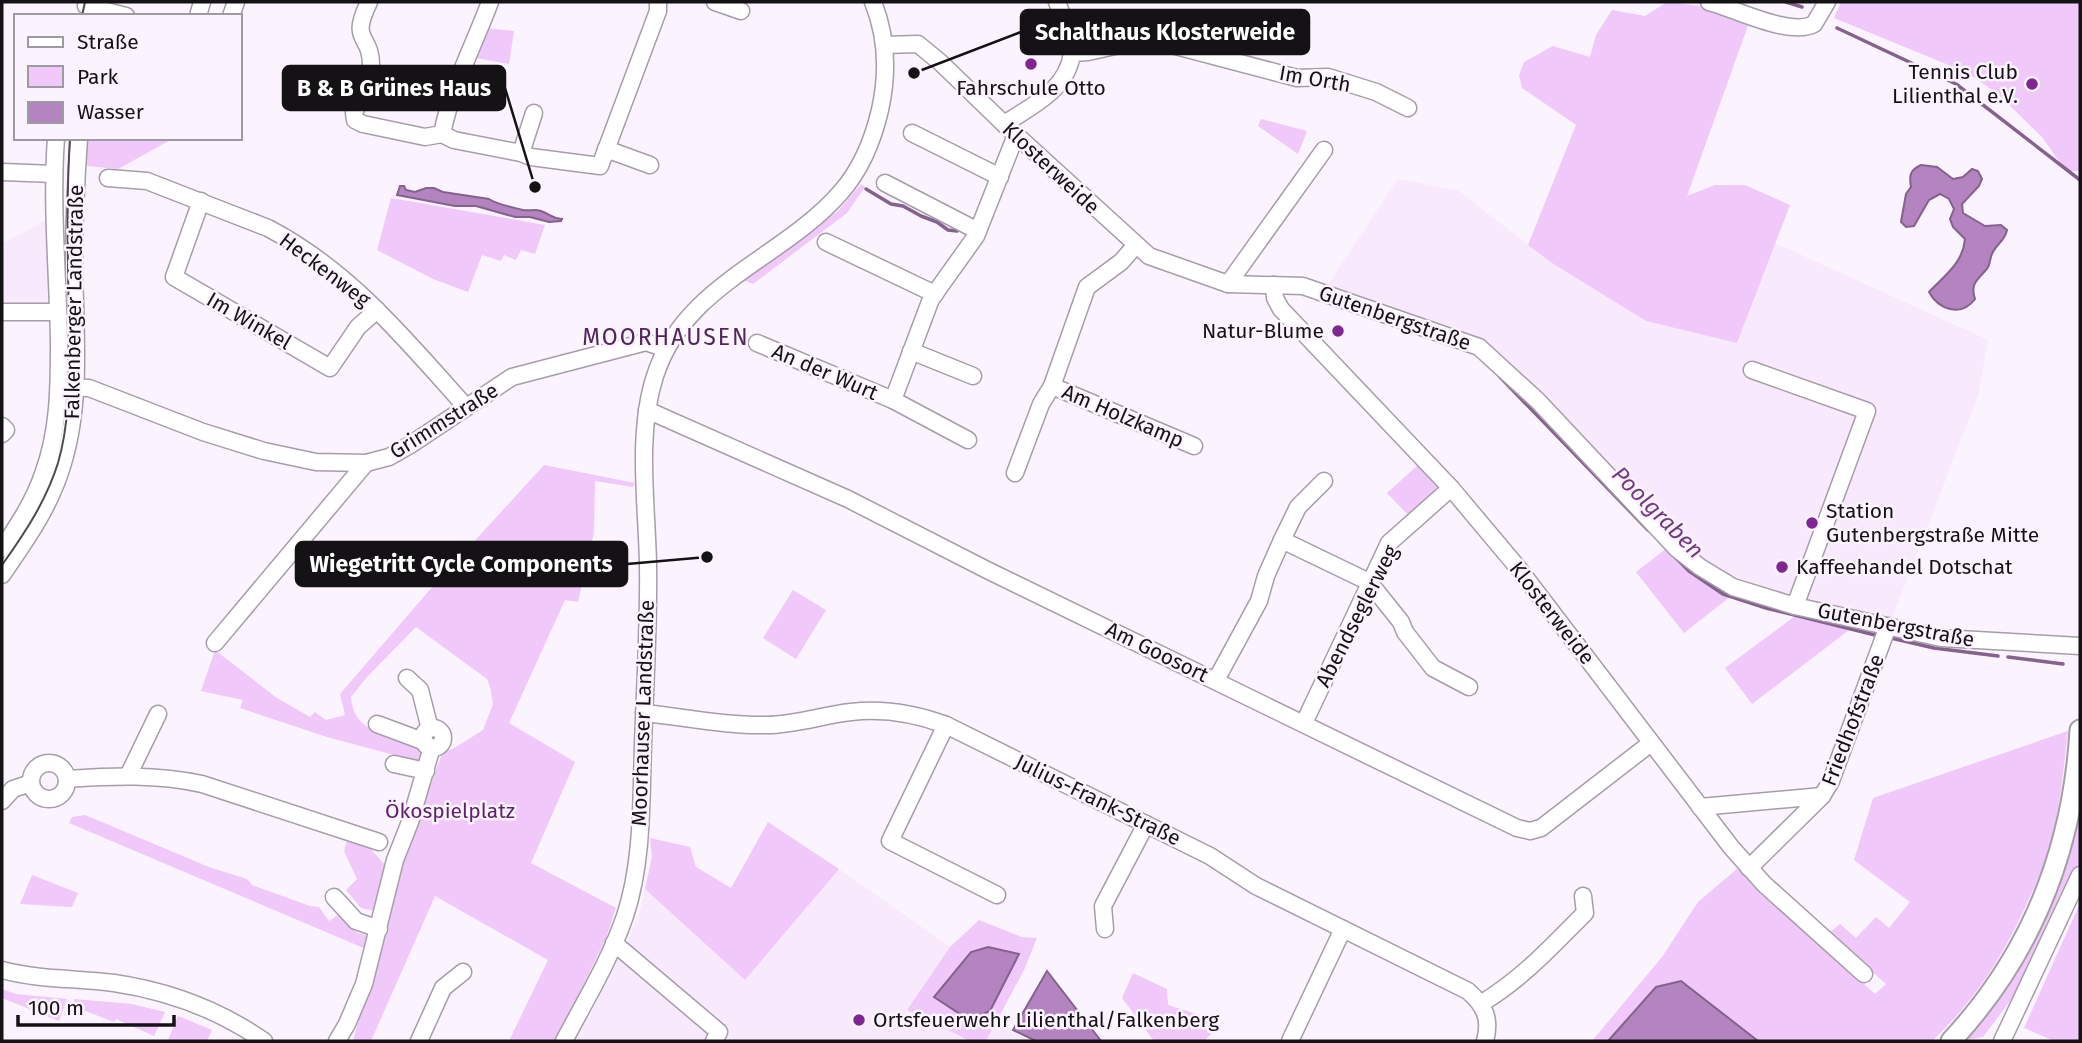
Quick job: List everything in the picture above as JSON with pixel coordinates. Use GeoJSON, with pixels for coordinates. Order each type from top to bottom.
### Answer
{"type":"FeatureCollection","features":[{"type":"Feature","properties":{"kind":"main road"},"geometry":{"type":"LineString","coordinates":[[1951,1041],[1982,1005],[2005,972],[2036,917],[2050,883],[2071,807],[2080,730]]}},
{"type":"Feature","properties":{"kind":"street"},"geometry":{"type":"LineString","coordinates":[[369,2],[360,20],[360,34],[371,55],[372,69],[354,113],[355,120],[425,137],[442,134],[454,140],[531,157],[600,166],[658,11],[657,2]]}},
{"type":"Feature","properties":{"kind":"street"},"geometry":{"type":"LineString","coordinates":[[442,134],[464,65],[490,2]]}},
{"type":"Feature","properties":{"kind":"street"},"geometry":{"type":"LineString","coordinates":[[715,2],[741,12]]}},
{"type":"Feature","properties":{"kind":"street","name":"Moorhauser Landstraße"},"geometry":{"type":"LineString","coordinates":[[564,1041],[625,916],[636,860],[640,824],[648,599],[645,489],[647,410],[655,375],[666,349],[702,301],[796,232],[842,191],[859,167],[874,134],[885,87],[884,45],[873,2]]}},
{"type":"Feature","properties":{"kind":"street"},"geometry":{"type":"LineString","coordinates":[[1004,124],[1043,99],[1070,68],[1072,53],[1057,2]]}},
{"type":"Feature","properties":{"kind":"street"},"geometry":{"type":"LineString","coordinates":[[1709,2],[1798,29],[1814,24],[1827,2]]}},
{"type":"Feature","properties":{"kind":"street"},"geometry":{"type":"LineString","coordinates":[[85,10],[112,14]]}},
{"type":"Feature","properties":{"kind":"street","name":"Klosterweide"},"geometry":{"type":"LineString","coordinates":[[884,45],[918,44],[1149,256],[1228,284],[1274,285],[1275,298],[1281,309],[1451,488],[1519,569],[1749,868],[1864,974]]}},
{"type":"Feature","properties":{"kind":"street","name":"Im Orth"},"geometry":{"type":"LineString","coordinates":[[1072,53],[1124,44],[1172,45],[1297,78],[1328,77],[1376,92],[1408,108]]}},
{"type":"Feature","properties":{"kind":"street"},"geometry":{"type":"LineString","coordinates":[[521,153],[534,113]]}},
{"type":"Feature","properties":{"kind":"street"},"geometry":{"type":"LineString","coordinates":[[912,133],[1000,177]]}},
{"type":"Feature","properties":{"kind":"street","name":"An der Wurt"},"geometry":{"type":"LineString","coordinates":[[892,400],[935,294],[978,231],[1016,135]]}},
{"type":"Feature","properties":{"kind":"street","name":"Falkenberger Landstraße"},"geometry":{"type":"LineString","coordinates":[[2,575],[37,524],[55,487],[69,436],[67,387],[58,312],[54,174],[56,140]]}},
{"type":"Feature","properties":{"kind":"street","name":"Falkenberger Landstraße"},"geometry":{"type":"LineString","coordinates":[[2,549],[24,514],[43,475],[67,387],[79,140]]}},
{"type":"Feature","properties":{"kind":"street"},"geometry":{"type":"LineString","coordinates":[[606,149],[650,165]]}},
{"type":"Feature","properties":{"kind":"street"},"geometry":{"type":"LineString","coordinates":[[1228,284],[1324,150]]}},
{"type":"Feature","properties":{"kind":"street"},"geometry":{"type":"LineString","coordinates":[[2,172],[54,174]]}},
{"type":"Feature","properties":{"kind":"street","name":"Heckenweg"},"geometry":{"type":"LineString","coordinates":[[108,178],[147,181],[286,237],[356,288],[466,407]]}},
{"type":"Feature","properties":{"kind":"street"},"geometry":{"type":"LineString","coordinates":[[885,183],[978,231]]}},
{"type":"Feature","properties":{"kind":"street","name":"Im Winkel"},"geometry":{"type":"LineString","coordinates":[[201,201],[174,277],[330,368],[358,327],[377,310]]}},
{"type":"Feature","properties":{"kind":"street"},"geometry":{"type":"LineString","coordinates":[[826,242],[935,294]]}},
{"type":"Feature","properties":{"kind":"street","name":"Am Holzkamp"},"geometry":{"type":"LineString","coordinates":[[1015,472],[1041,404],[1052,386],[1087,287],[1121,262],[1135,246]]}},
{"type":"Feature","properties":{"kind":"street","name":"Gutenbergstraße"},"geometry":{"type":"LineString","coordinates":[[1274,285],[1303,286],[1479,347],[1538,401],[1678,549],[1700,567],[1733,587],[1796,606],[1941,638],[2080,646]]}},
{"type":"Feature","properties":{"kind":"street"},"geometry":{"type":"LineString","coordinates":[[2,312],[58,312]]}},
{"type":"Feature","properties":{"kind":"street","name":"Grimmstraße"},"geometry":{"type":"LineString","coordinates":[[67,387],[89,388],[203,432],[264,451],[316,462],[366,463],[389,457],[512,377],[646,342],[666,349]]}},
{"type":"Feature","properties":{"kind":"street","name":"An der Wurt"},"geometry":{"type":"LineString","coordinates":[[757,343],[892,400],[968,440]]}},
{"type":"Feature","properties":{"kind":"street"},"geometry":{"type":"LineString","coordinates":[[911,351],[973,376]]}},
{"type":"Feature","properties":{"kind":"street","name":"Gutenbergstraße"},"geometry":{"type":"LineString","coordinates":[[1752,370],[1867,411],[1796,606]]}},
{"type":"Feature","properties":{"kind":"street","name":"Am Holzkamp"},"geometry":{"type":"LineString","coordinates":[[1052,386],[1194,446]]}},
{"type":"Feature","properties":{"kind":"street","name":"Am Goosort"},"geometry":{"type":"LineString","coordinates":[[647,410],[848,499],[989,571],[1517,828],[1530,831],[1547,824],[1651,743]]}},
{"type":"Feature","properties":{"kind":"street"},"geometry":{"type":"LineString","coordinates":[[2,426],[6,430],[2,435]]}},
{"type":"Feature","properties":{"kind":"street"},"geometry":{"type":"LineString","coordinates":[[215,643],[366,463]]}},
{"type":"Feature","properties":{"kind":"street"},"geometry":{"type":"LineString","coordinates":[[1216,680],[1259,601],[1266,576],[1298,507],[1324,481]]}},
{"type":"Feature","properties":{"kind":"street","name":"Abendseglerweg"},"geometry":{"type":"LineString","coordinates":[[1304,723],[1389,543],[1451,488]]}},
{"type":"Feature","properties":{"kind":"street"},"geometry":{"type":"LineString","coordinates":[[1282,540],[1369,582],[1433,668],[1469,687]]}},
{"type":"Feature","properties":{"kind":"street","name":"Friedhofstraße"},"geometry":{"type":"LineString","coordinates":[[1749,868],[1822,796],[1837,769],[1888,626]]}},
{"type":"Feature","properties":{"kind":"street"},"geometry":{"type":"LineString","coordinates":[[337,1041],[364,984],[396,857],[426,771],[429,738],[420,690],[407,678]]}},
{"type":"Feature","properties":{"kind":"street","name":"Julius-Frank-Straße"},"geometry":{"type":"LineString","coordinates":[[644,713],[739,725],[769,725],[853,711],[894,712],[926,718],[946,725],[1210,856],[1256,886],[1468,991],[1482,1003]]}},
{"type":"Feature","properties":{"kind":"street"},"geometry":{"type":"LineString","coordinates":[[128,776],[158,714]]}},
{"type":"Feature","properties":{"kind":"street"},"geometry":{"type":"LineString","coordinates":[[377,724],[420,740],[429,738]]}},
{"type":"Feature","properties":{"kind":"street"},"geometry":{"type":"LineString","coordinates":[[946,725],[890,841],[997,894]]}},
{"type":"Feature","properties":{"kind":"street"},"geometry":{"type":"LineString","coordinates":[[47,763],[60,767],[67,779],[61,794],[51,799],[36,793],[31,783],[35,770],[47,763]]}},
{"type":"Feature","properties":{"kind":"street"},"geometry":{"type":"LineString","coordinates":[[394,764],[426,771]]}},
{"type":"Feature","properties":{"kind":"street"},"geometry":{"type":"LineString","coordinates":[[67,779],[163,777],[202,784],[379,842]]}},
{"type":"Feature","properties":{"kind":"street"},"geometry":{"type":"LineString","coordinates":[[2,800],[13,789],[31,783]]}},
{"type":"Feature","properties":{"kind":"street"},"geometry":{"type":"LineString","coordinates":[[1700,807],[1822,796]]}},
{"type":"Feature","properties":{"kind":"street"},"geometry":{"type":"LineString","coordinates":[[1105,929],[1103,906],[1146,824]]}},
{"type":"Feature","properties":{"kind":"street"},"geometry":{"type":"LineString","coordinates":[[379,842],[387,834],[404,837]]}},
{"type":"Feature","properties":{"kind":"street"},"geometry":{"type":"LineString","coordinates":[[379,842],[383,852],[396,857]]}},
{"type":"Feature","properties":{"kind":"street"},"geometry":{"type":"LineString","coordinates":[[2002,1041],[2080,875]]}},
{"type":"Feature","properties":{"kind":"street"},"geometry":{"type":"LineString","coordinates":[[1485,1041],[1488,1024],[1482,1003],[1528,971],[1585,913],[1583,896]]}},
{"type":"Feature","properties":{"kind":"street"},"geometry":{"type":"LineString","coordinates":[[334,897],[356,921],[379,929]]}},
{"type":"Feature","properties":{"kind":"street"},"geometry":{"type":"LineString","coordinates":[[1290,1041],[1343,929]]}},
{"type":"Feature","properties":{"kind":"street"},"geometry":{"type":"LineString","coordinates":[[614,943],[720,1038]]}},
{"type":"Feature","properties":{"kind":"street"},"geometry":{"type":"LineString","coordinates":[[2,970],[45,979],[114,983],[163,993],[212,1011],[264,1041]]}},
{"type":"Feature","properties":{"kind":"street"},"geometry":{"type":"LineString","coordinates":[[419,1041],[443,988],[463,972]]}},
{"type":"Feature","properties":{"kind":"street"},"geometry":{"type":"LineString","coordinates":[[2,980],[41,988],[148,999],[197,1015],[246,1041]]}},
{"type":"Feature","properties":{"kind":"shaded area"},"geometry":{"type":"Polygon","coordinates":[[[1398,179],[1457,190],[1552,263],[1646,321],[1737,343],[1775,243],[1988,340],[1978,396],[1892,618],[1765,590],[1718,569],[1678,540],[1551,404],[1482,340],[1457,329],[1327,286],[1398,179]]]}},
{"type":"Feature","properties":{"kind":"shaded area"},"geometry":{"type":"Polygon","coordinates":[[[57,214],[56,304],[2,306],[2,244],[57,214]]]}},
{"type":"Feature","properties":{"kind":"shaded area"},"geometry":{"type":"Polygon","coordinates":[[[839,869],[950,947],[907,1010],[970,1041],[576,1041],[628,940],[639,914],[645,889],[745,980],[839,869]]]}},
{"type":"Feature","properties":{"kind":"shaded area"},"geometry":{"type":"Polygon","coordinates":[[[1004,1028],[1029,1041],[986,1041],[994,1029],[1004,1028]]]}},
{"type":"Feature","properties":{"kind":"green space"},"geometry":{"type":"Polygon","coordinates":[[[1667,2],[1709,7],[1750,20],[1687,196],[1715,185],[1745,185],[1790,205],[1737,343],[1646,321],[1552,263],[1528,245],[1576,125],[1522,88],[1519,75],[1524,62],[1553,46],[1590,57],[1596,35],[1612,10],[1645,16],[1667,2]]]}},
{"type":"Feature","properties":{"kind":"green space","name":"Tennis Club Lilienthal e.V."},"geometry":{"type":"Polygon","coordinates":[[[1841,2],[2080,2],[2080,171],[2066,171],[2042,137],[1999,95],[1968,73],[1834,18],[1841,2]]]}},
{"type":"Feature","properties":{"kind":"green space"},"geometry":{"type":"Polygon","coordinates":[[[484,28],[514,31],[509,64],[476,58],[484,28]]]}},
{"type":"Feature","properties":{"kind":"green space"},"geometry":{"type":"Polygon","coordinates":[[[1261,119],[1307,131],[1298,154],[1258,126],[1261,119]]]}},
{"type":"Feature","properties":{"kind":"green space"},"geometry":{"type":"Polygon","coordinates":[[[87,140],[170,140],[118,169],[87,166],[87,140]]]}},
{"type":"Feature","properties":{"kind":"green space"},"geometry":{"type":"Polygon","coordinates":[[[861,184],[865,187],[847,213],[753,284],[743,280],[838,211],[861,184]]]}},
{"type":"Feature","properties":{"kind":"green space"},"geometry":{"type":"Polygon","coordinates":[[[391,198],[545,225],[535,254],[521,250],[516,260],[504,255],[501,261],[482,255],[468,292],[433,279],[377,250],[391,198]]]}},
{"type":"Feature","properties":{"kind":"green space","name":"Ökospielplatz"},"geometry":{"type":"Polygon","coordinates":[[[544,465],[635,483],[633,487],[595,481],[594,532],[578,602],[565,600],[509,723],[575,762],[531,863],[616,908],[606,938],[556,1041],[509,1041],[548,960],[435,896],[371,1041],[353,1041],[398,874],[443,751],[453,749],[483,730],[493,704],[487,679],[416,627],[351,697],[354,712],[361,722],[370,728],[417,745],[427,754],[424,763],[327,737],[240,708],[243,700],[201,691],[215,650],[277,698],[310,717],[315,712],[326,720],[345,715],[340,694],[427,593],[544,465]]]}},
{"type":"Feature","properties":{"kind":"green space"},"geometry":{"type":"Polygon","coordinates":[[[1418,465],[1442,491],[1412,519],[1387,493],[1418,465]]]}},
{"type":"Feature","properties":{"kind":"green space"},"geometry":{"type":"Polygon","coordinates":[[[1667,548],[1689,571],[1731,596],[1684,633],[1636,572],[1667,548]]]}},
{"type":"Feature","properties":{"kind":"green space"},"geometry":{"type":"Polygon","coordinates":[[[793,590],[826,610],[796,659],[763,638],[793,590]]]}},
{"type":"Feature","properties":{"kind":"green space"},"geometry":{"type":"Polygon","coordinates":[[[1795,616],[1849,630],[1752,704],[1725,668],[1795,616]]]}},
{"type":"Feature","properties":{"kind":"green space"},"geometry":{"type":"Polygon","coordinates":[[[2068,731],[2061,792],[2052,837],[2036,883],[2008,941],[1987,976],[1962,1009],[1932,1041],[1758,1041],[1681,981],[1656,987],[1608,1041],[1592,1041],[1662,957],[1698,902],[1738,868],[1753,886],[1875,994],[1886,984],[1829,933],[1840,924],[1856,938],[1876,917],[1889,928],[1910,902],[1854,860],[1873,798],[2068,731]]]}},
{"type":"Feature","properties":{"kind":"green space"},"geometry":{"type":"Polygon","coordinates":[[[2080,804],[2080,862],[2019,989],[1983,1037],[1961,1041],[2003,988],[2038,931],[2064,870],[2080,804]]]}},
{"type":"Feature","properties":{"kind":"green space"},"geometry":{"type":"Polygon","coordinates":[[[85,815],[209,867],[247,879],[252,885],[319,907],[329,921],[338,915],[357,933],[370,936],[366,949],[69,823],[72,817],[85,815]]]}},
{"type":"Feature","properties":{"kind":"green space"},"geometry":{"type":"Polygon","coordinates":[[[768,822],[839,869],[745,980],[645,889],[652,857],[650,838],[690,847],[696,867],[731,888],[768,822]]]}},
{"type":"Feature","properties":{"kind":"green space"},"geometry":{"type":"Polygon","coordinates":[[[347,840],[368,846],[386,866],[376,911],[361,908],[346,890],[357,879],[344,851],[347,840]]]}},
{"type":"Feature","properties":{"kind":"green space"},"geometry":{"type":"Polygon","coordinates":[[[32,875],[78,893],[72,907],[20,904],[32,875]]]}},
{"type":"Feature","properties":{"kind":"green space"},"geometry":{"type":"Polygon","coordinates":[[[2080,903],[2080,1041],[2054,1041],[2024,1028],[2080,903]]]}},
{"type":"Feature","properties":{"kind":"green space"},"geometry":{"type":"Polygon","coordinates":[[[979,920],[1022,937],[1037,938],[1024,970],[986,1041],[970,1041],[907,1010],[950,947],[979,920]]]}},
{"type":"Feature","properties":{"kind":"green space"},"geometry":{"type":"Polygon","coordinates":[[[1133,973],[1167,989],[1168,1005],[1203,1016],[1220,1025],[1204,1041],[1154,1041],[1122,998],[1133,973]]]}},
{"type":"Feature","properties":{"kind":"green space"},"geometry":{"type":"Polygon","coordinates":[[[2,989],[16,994],[67,999],[59,1021],[2,998],[2,989]]]}},
{"type":"Feature","properties":{"kind":"green space"},"geometry":{"type":"Polygon","coordinates":[[[74,999],[132,1004],[165,1012],[154,1036],[116,1019],[114,1022],[75,1007],[74,999]]]}},
{"type":"Feature","properties":{"kind":"green space"},"geometry":{"type":"Polygon","coordinates":[[[178,1016],[212,1030],[207,1041],[168,1040],[178,1016]]]}},
{"type":"Feature","properties":{"kind":"water"},"geometry":{"type":"Polygon","coordinates":[[[1921,165],[1937,167],[1953,179],[1963,177],[1972,169],[1978,171],[1982,179],[1962,204],[1963,213],[1985,226],[2001,225],[2007,230],[1991,256],[1988,268],[1975,283],[1975,299],[1957,310],[1944,307],[1929,292],[1952,268],[1964,247],[1965,239],[1953,227],[1950,219],[1954,209],[1949,199],[1940,194],[1929,200],[1914,226],[1906,227],[1901,222],[1906,194],[1911,187],[1911,173],[1921,165]]]}},
{"type":"Feature","properties":{"kind":"water"},"geometry":{"type":"Polygon","coordinates":[[[400,186],[415,192],[434,188],[443,192],[489,199],[523,210],[541,211],[562,219],[549,222],[530,217],[515,217],[476,206],[455,206],[397,195],[400,186]]]}},
{"type":"Feature","properties":{"kind":"water"},"geometry":{"type":"Polygon","coordinates":[[[988,947],[1019,954],[990,1011],[969,1020],[934,997],[971,952],[988,947]]]}},
{"type":"Feature","properties":{"kind":"water"},"geometry":{"type":"Polygon","coordinates":[[[1047,971],[1101,1041],[1036,1041],[1013,1030],[1047,971]]]}},
{"type":"Feature","properties":{"kind":"water"},"geometry":{"type":"Polygon","coordinates":[[[1681,981],[1758,1041],[1608,1041],[1656,987],[1681,981]]]}},
{"type":"Feature","properties":{"kind":"waterway"},"geometry":{"type":"LineString","coordinates":[[1786,2],[1802,7]]}},
{"type":"Feature","properties":{"kind":"waterway"},"geometry":{"type":"LineString","coordinates":[[1837,28],[1956,84],[2080,180]]}},
{"type":"Feature","properties":{"kind":"waterway"},"geometry":{"type":"LineString","coordinates":[[866,189],[891,204],[903,206],[948,230],[957,231]]}},
{"type":"Feature","properties":{"kind":"waterway","name":"Poolgraben"},"geometry":{"type":"LineString","coordinates":[[1500,377],[1648,530]]}},
{"type":"Feature","properties":{"kind":"waterway","name":"Poolgraben"},"geometry":{"type":"LineString","coordinates":[[1676,558],[1689,571],[1723,594],[1766,608],[1875,635]]}},
{"type":"Feature","properties":{"kind":"waterway","name":"Poolgraben"},"geometry":{"type":"LineString","coordinates":[[1891,638],[1934,648],[1998,656]]}},
{"type":"Feature","properties":{"kind":"waterway","name":"Poolgraben"},"geometry":{"type":"LineString","coordinates":[[2008,657],[2063,664]]}},
{"type":"Feature","properties":{"kind":"tram line"},"geometry":{"type":"LineString","coordinates":[[82,14],[85,2]]}},
{"type":"Feature","properties":{"kind":"tram line"},"geometry":{"type":"LineString","coordinates":[[2,565],[41,504],[58,463],[65,429],[69,377],[70,140]]}},
{"type":"Feature","properties":{"kind":"place","name":"Fahrschule Otto"},"geometry":{"type":"Point","coordinates":[1031,64]}},
{"type":"Feature","properties":{"kind":"place","name":"Schalthaus Klosterweide"},"geometry":{"type":"Point","coordinates":[914,73]}},
{"type":"Feature","properties":{"kind":"place","name":"Tennis Club Lilienthal e.V."},"geometry":{"type":"Point","coordinates":[2032,84]}},
{"type":"Feature","properties":{"kind":"place","name":"B & B Grünes Haus"},"geometry":{"type":"Point","coordinates":[535,187]}},
{"type":"Feature","properties":{"kind":"place","name":"Natur-Blume"},"geometry":{"type":"Point","coordinates":[1338,331]}},
{"type":"Feature","properties":{"kind":"place","name":"Station Gutenbergstraße Mitte"},"geometry":{"type":"Point","coordinates":[1812,523]}},
{"type":"Feature","properties":{"kind":"place","name":"Wiegetritt Cycle Components"},"geometry":{"type":"Point","coordinates":[707,557]}},
{"type":"Feature","properties":{"kind":"place","name":"Kaffeehandel Dotschat"},"geometry":{"type":"Point","coordinates":[1782,567]}},
{"type":"Feature","properties":{"kind":"place","name":"Ortsfeuerwehr Lilienthal/Falkenberg"},"geometry":{"type":"Point","coordinates":[859,1020]}},
{"type":"Feature","properties":{"kind":"district","name":"MOORHAUSEN"},"geometry":{"type":"Point","coordinates":[666,337]}}]}
